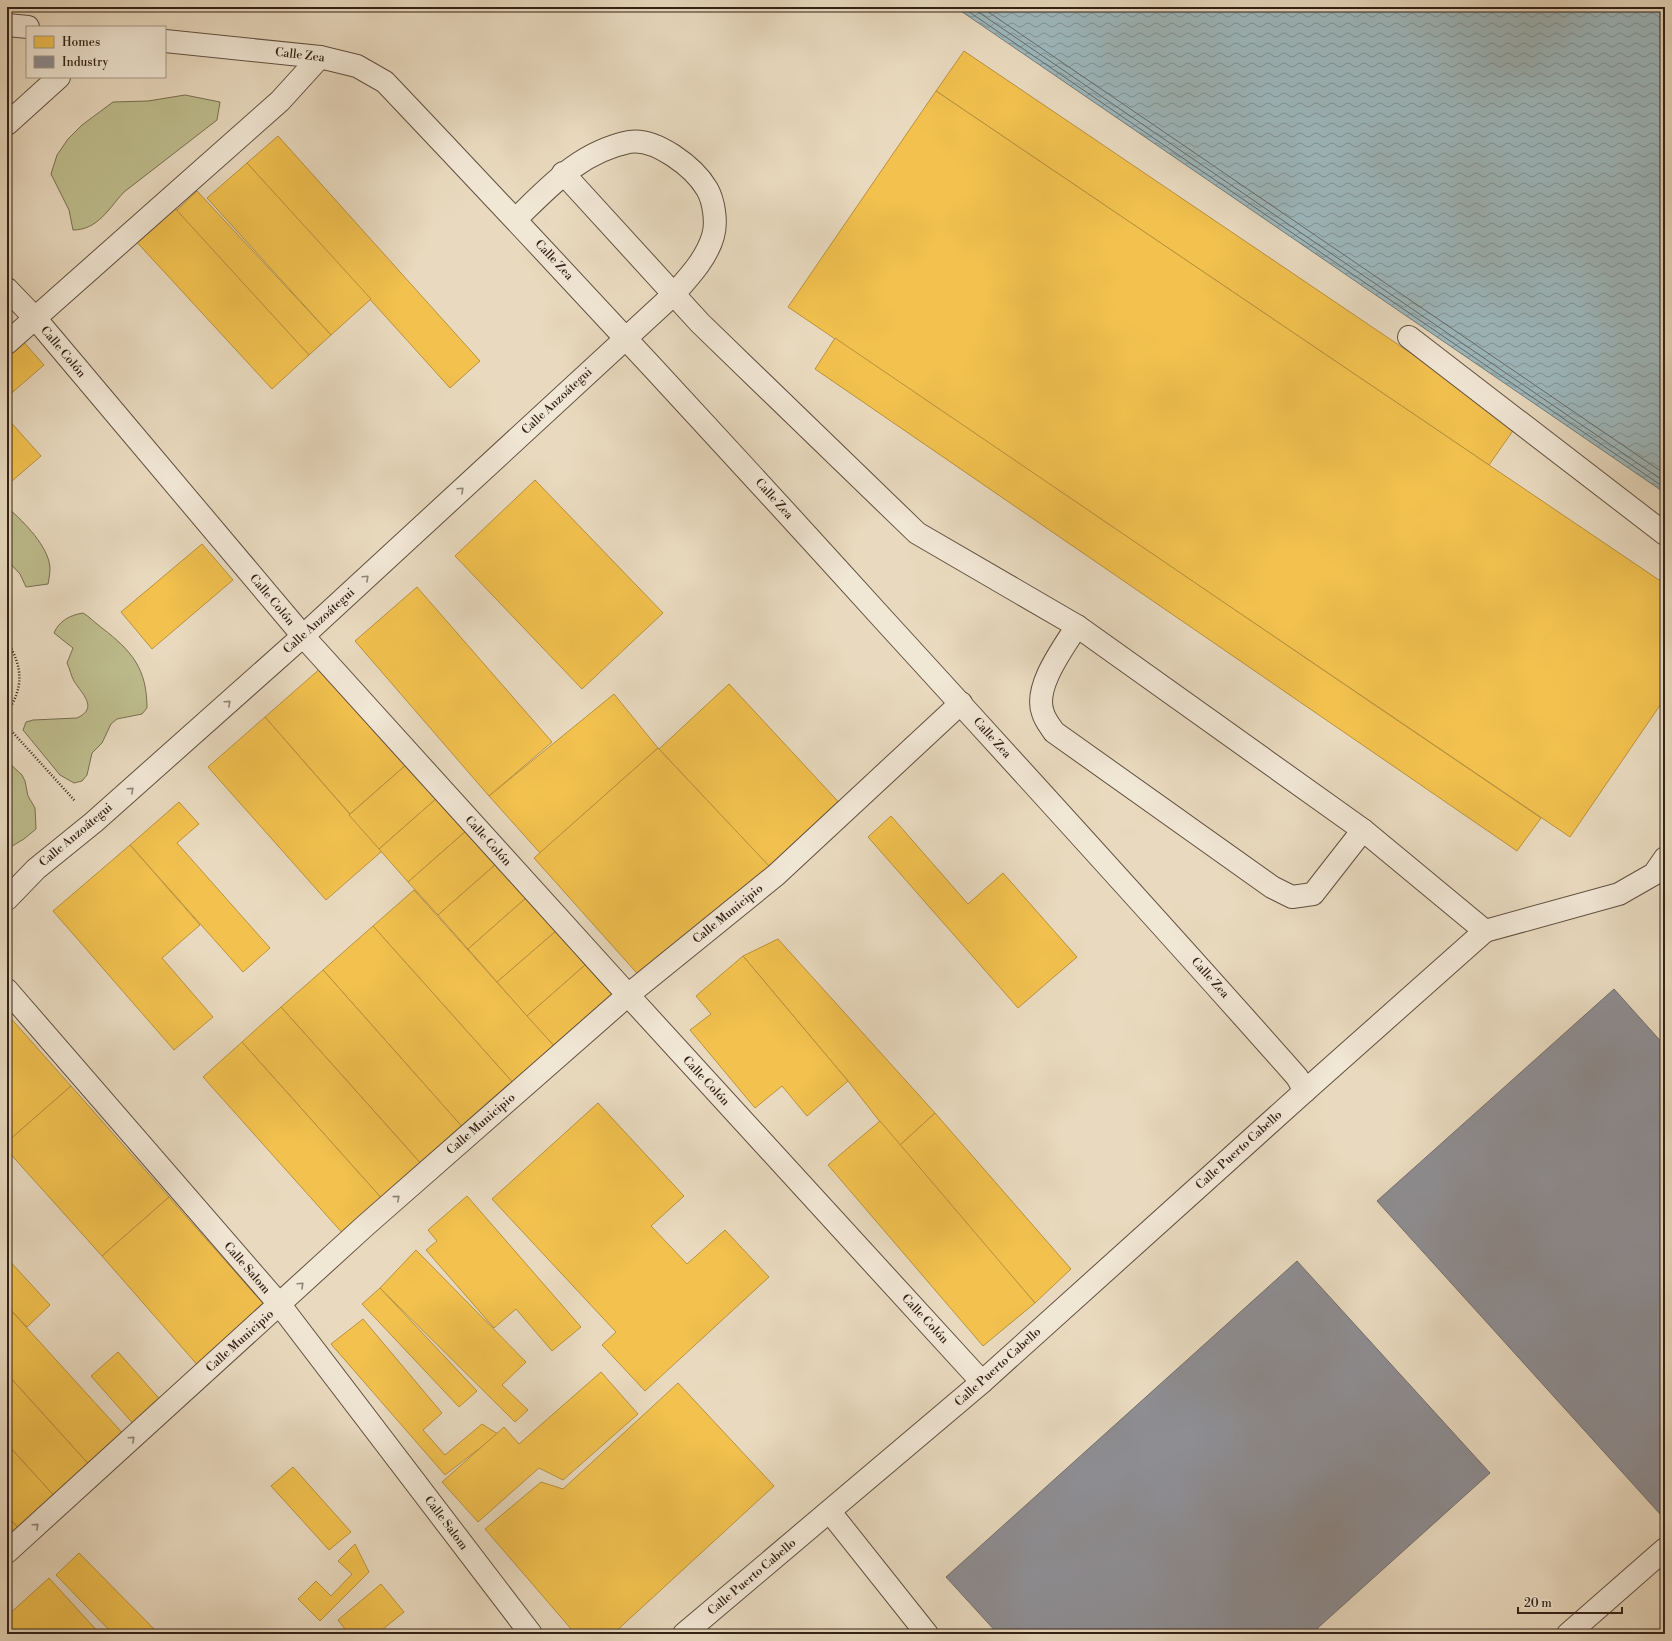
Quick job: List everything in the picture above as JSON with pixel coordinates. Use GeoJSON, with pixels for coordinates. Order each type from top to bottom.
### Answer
{"type":"FeatureCollection","features":[{"type":"Feature","properties":{"kind":"street"},"geometry":{"type":"LineString","coordinates":[[7,25],[26,27]]}},
{"type":"Feature","properties":{"kind":"street","name":"Calle Zea"},"geometry":{"type":"LineString","coordinates":[[166,41],[320,57],[357,66],[385,82],[626,338],[961,704],[1185,950],[1297,1077],[1305,1091]]}},
{"type":"Feature","properties":{"kind":"street"},"geometry":{"type":"LineString","coordinates":[[7,343],[280,101],[320,57]]}},
{"type":"Feature","properties":{"kind":"street"},"geometry":{"type":"LineString","coordinates":[[7,124],[58,78]]}},
{"type":"Feature","properties":{"kind":"street","name":"Calle Anzoátegui"},"geometry":{"type":"LineString","coordinates":[[7,899],[36,869],[94,822],[303,636],[674,294],[700,263],[713,236],[714,212],[707,189],[692,171],[674,156],[653,145],[632,142],[613,146],[592,155],[564,173],[516,220]]}},
{"type":"Feature","properties":{"kind":"street"},"geometry":{"type":"LineString","coordinates":[[564,173],[700,323],[917,533],[1077,626],[1363,830],[1485,931],[1619,894],[1654,874],[1665,858]]}},
{"type":"Feature","properties":{"kind":"street","name":"Calle Colón"},"geometry":{"type":"LineString","coordinates":[[7,289],[32,321],[303,636],[628,996],[982,1382]]}},
{"type":"Feature","properties":{"kind":"street"},"geometry":{"type":"LineString","coordinates":[[1409,337],[1665,534]]}},
{"type":"Feature","properties":{"kind":"street"},"geometry":{"type":"LineString","coordinates":[[1077,626],[1052,667],[1042,691],[1042,712],[1054,732],[1272,887],[1292,897],[1313,894],[1363,830]]}},
{"type":"Feature","properties":{"kind":"street","name":"Calle Municipio"},"geometry":{"type":"LineString","coordinates":[[7,1552],[280,1305],[366,1225],[628,996],[776,875],[961,704]]}},
{"type":"Feature","properties":{"kind":"street","name":"Calle Puerto Cabello"},"geometry":{"type":"LineString","coordinates":[[684,1634],[982,1382],[1485,931]]}},
{"type":"Feature","properties":{"kind":"street","name":"Calle Salom"},"geometry":{"type":"LineString","coordinates":[[7,990],[280,1305],[531,1634]]}},
{"type":"Feature","properties":{"kind":"street"},"geometry":{"type":"LineString","coordinates":[[830,1512],[927,1634]]}},
{"type":"Feature","properties":{"kind":"street"},"geometry":{"type":"LineString","coordinates":[[1568,1634],[1665,1549]]}},
{"type":"Feature","properties":{"kind":"path"},"geometry":{"type":"LineString","coordinates":[[7,641],[15,654],[20,675],[16,699],[7,713]]}},
{"type":"Feature","properties":{"kind":"path"},"geometry":{"type":"LineString","coordinates":[[7,726],[94,822]]}},
{"type":"Feature","properties":{"kind":"shaded area"},"geometry":{"type":"Polygon","coordinates":[[[185,95],[220,102],[217,120],[124,192],[108,211],[96,222],[82,229],[73,230],[69,210],[51,174],[57,155],[68,139],[82,125],[113,102],[148,101],[185,95]]]}},
{"type":"Feature","properties":{"kind":"shaded area"},"geometry":{"type":"Polygon","coordinates":[[[9,509],[22,521],[41,544],[49,560],[50,568],[48,584],[26,587],[20,574],[7,560],[7,510],[9,509]]]}},
{"type":"Feature","properties":{"kind":"shaded area"},"geometry":{"type":"Polygon","coordinates":[[[83,613],[113,636],[136,662],[144,682],[147,708],[142,714],[117,719],[111,724],[102,743],[92,753],[87,775],[82,781],[74,783],[60,775],[23,730],[26,722],[33,720],[77,718],[84,714],[87,710],[87,701],[73,679],[67,663],[73,648],[54,633],[59,625],[66,619],[83,613]]]}},
{"type":"Feature","properties":{"kind":"shaded area"},"geometry":{"type":"Polygon","coordinates":[[[7,761],[22,775],[25,781],[28,796],[35,808],[36,829],[24,839],[7,849],[7,761]]]}},
{"type":"Feature","properties":{"kind":"water"},"geometry":{"type":"Polygon","coordinates":[[[955,7],[1665,7],[1665,493],[955,7]]]}},
{"type":"Feature","properties":{"kind":"building: Homes"},"geometry":{"type":"Polygon","coordinates":[[[964,51],[1517,425],[1489,465],[936,91],[964,51]]]}},
{"type":"Feature","properties":{"kind":"building: Homes"},"geometry":{"type":"Polygon","coordinates":[[[936,91],[1665,584],[1665,698],[1570,837],[788,307],[936,91]]]}},
{"type":"Feature","properties":{"kind":"building: Homes"},"geometry":{"type":"Polygon","coordinates":[[[278,136],[480,361],[450,388],[247,163],[278,136]]]}},
{"type":"Feature","properties":{"kind":"building: Homes"},"geometry":{"type":"Polygon","coordinates":[[[247,163],[371,299],[331,335],[207,198],[247,163]]]}},
{"type":"Feature","properties":{"kind":"building: Homes"},"geometry":{"type":"Polygon","coordinates":[[[197,191],[331,335],[309,355],[176,211],[197,191]]]}},
{"type":"Feature","properties":{"kind":"building: Homes"},"geometry":{"type":"Polygon","coordinates":[[[171,204],[309,355],[272,389],[133,238],[171,204]]]}},
{"type":"Feature","properties":{"kind":"building: Homes"},"geometry":{"type":"Polygon","coordinates":[[[835,338],[1541,818],[1517,851],[815,369],[835,338]]]}},
{"type":"Feature","properties":{"kind":"building: Homes"},"geometry":{"type":"Polygon","coordinates":[[[21,339],[44,365],[7,397],[7,351],[21,339]]]}},
{"type":"Feature","properties":{"kind":"building: Homes"},"geometry":{"type":"Polygon","coordinates":[[[7,418],[41,456],[12,481],[7,475],[7,418]]]}},
{"type":"Feature","properties":{"kind":"building: Homes"},"geometry":{"type":"Polygon","coordinates":[[[535,480],[663,613],[582,689],[455,556],[535,480]]]}},
{"type":"Feature","properties":{"kind":"building: Homes"},"geometry":{"type":"Polygon","coordinates":[[[202,544],[233,580],[152,649],[121,612],[202,544]]]}},
{"type":"Feature","properties":{"kind":"building: Homes"},"geometry":{"type":"Polygon","coordinates":[[[417,587],[552,742],[489,796],[355,641],[417,587]]]}},
{"type":"Feature","properties":{"kind":"building: Homes"},"geometry":{"type":"Polygon","coordinates":[[[322,667],[407,764],[350,814],[265,717],[322,667]]]}},
{"type":"Feature","properties":{"kind":"building: Homes"},"geometry":{"type":"Polygon","coordinates":[[[729,684],[846,810],[776,874],[659,749],[729,684]]]}},
{"type":"Feature","properties":{"kind":"building: Homes"},"geometry":{"type":"Polygon","coordinates":[[[614,694],[658,748],[540,853],[489,796],[614,694]]]}},
{"type":"Feature","properties":{"kind":"building: Homes"},"geometry":{"type":"Polygon","coordinates":[[[265,717],[382,851],[326,900],[208,767],[265,717]]]}},
{"type":"Feature","properties":{"kind":"building: Homes"},"geometry":{"type":"Polygon","coordinates":[[[658,748],[770,867],[643,980],[534,858],[658,748]]]}},
{"type":"Feature","properties":{"kind":"building: Homes"},"geometry":{"type":"Polygon","coordinates":[[[407,764],[437,798],[379,849],[349,815],[407,764]]]}},
{"type":"Feature","properties":{"kind":"building: Homes"},"geometry":{"type":"Polygon","coordinates":[[[437,798],[466,831],[408,882],[379,849],[437,798]]]}},
{"type":"Feature","properties":{"kind":"building: Homes"},"geometry":{"type":"Polygon","coordinates":[[[179,802],[199,824],[177,843],[270,948],[243,972],[130,845],[179,802]]]}},
{"type":"Feature","properties":{"kind":"building: Homes"},"geometry":{"type":"Polygon","coordinates":[[[891,816],[968,904],[1003,873],[1077,957],[1018,1008],[868,837],[891,816]]]}},
{"type":"Feature","properties":{"kind":"building: Homes"},"geometry":{"type":"Polygon","coordinates":[[[466,831],[496,864],[438,915],[408,882],[466,831]]]}},
{"type":"Feature","properties":{"kind":"building: Homes"},"geometry":{"type":"Polygon","coordinates":[[[130,845],[200,925],[162,958],[213,1017],[174,1050],[53,911],[130,845]]]}},
{"type":"Feature","properties":{"kind":"building: Homes"},"geometry":{"type":"Polygon","coordinates":[[[496,864],[526,898],[468,949],[438,915],[496,864]]]}},
{"type":"Feature","properties":{"kind":"building: Homes"},"geometry":{"type":"Polygon","coordinates":[[[414,890],[557,1049],[515,1085],[373,926],[414,890]]]}},
{"type":"Feature","properties":{"kind":"building: Homes"},"geometry":{"type":"Polygon","coordinates":[[[526,898],[556,931],[497,982],[468,949],[526,898]]]}},
{"type":"Feature","properties":{"kind":"building: Homes"},"geometry":{"type":"Polygon","coordinates":[[[373,926],[515,1085],[465,1130],[323,970],[373,926]]]}},
{"type":"Feature","properties":{"kind":"building: Homes"},"geometry":{"type":"Polygon","coordinates":[[[556,931],[585,965],[527,1016],[497,982],[556,931]]]}},
{"type":"Feature","properties":{"kind":"building: Homes"},"geometry":{"type":"Polygon","coordinates":[[[778,939],[935,1113],[899,1146],[848,1081],[743,956],[778,939]]]}},
{"type":"Feature","properties":{"kind":"building: Homes"},"geometry":{"type":"Polygon","coordinates":[[[743,956],[848,1081],[807,1116],[782,1086],[755,1108],[690,1030],[711,1014],[696,996],[743,956]]]}},
{"type":"Feature","properties":{"kind":"building: Homes"},"geometry":{"type":"Polygon","coordinates":[[[585,965],[615,998],[557,1049],[527,1016],[585,965]]]}},
{"type":"Feature","properties":{"kind":"building: Homes"},"geometry":{"type":"Polygon","coordinates":[[[323,970],[465,1130],[424,1167],[281,1007],[323,970]]]}},
{"type":"Feature","properties":{"kind":"building: Homes"},"geometry":{"type":"Polygon","coordinates":[[[281,1007],[424,1167],[384,1201],[242,1042],[281,1007]]]}},
{"type":"Feature","properties":{"kind":"building: Homes"},"geometry":{"type":"Polygon","coordinates":[[[7,1014],[71,1086],[7,1142],[7,1014]]]}},
{"type":"Feature","properties":{"kind":"building: Homes"},"geometry":{"type":"Polygon","coordinates":[[[242,1042],[384,1201],[345,1236],[203,1077],[242,1042]]]}},
{"type":"Feature","properties":{"kind":"building: Homes"},"geometry":{"type":"Polygon","coordinates":[[[71,1086],[169,1197],[102,1256],[7,1150],[7,1142],[71,1086]]]}},
{"type":"Feature","properties":{"kind":"building: Homes"},"geometry":{"type":"Polygon","coordinates":[[[598,1103],[684,1196],[651,1226],[687,1264],[725,1230],[769,1277],[645,1391],[602,1345],[616,1332],[492,1199],[598,1103]]]}},
{"type":"Feature","properties":{"kind":"building: Homes"},"geometry":{"type":"Polygon","coordinates":[[[935,1113],[1071,1269],[1035,1303],[899,1146],[935,1113]]]}},
{"type":"Feature","properties":{"kind":"building: Homes"},"geometry":{"type":"Polygon","coordinates":[[[880,1121],[1035,1303],[983,1346],[828,1165],[880,1121]]]}},
{"type":"Feature","properties":{"kind":"building: Homes"},"geometry":{"type":"Polygon","coordinates":[[[467,1196],[581,1327],[552,1351],[516,1309],[494,1328],[426,1250],[437,1241],[428,1230],[467,1196]]]}},
{"type":"Feature","properties":{"kind":"building: Homes"},"geometry":{"type":"Polygon","coordinates":[[[169,1197],[267,1308],[200,1368],[102,1256],[169,1197]]]}},
{"type":"Feature","properties":{"kind":"building: Homes"},"geometry":{"type":"Polygon","coordinates":[[[416,1250],[526,1362],[502,1385],[528,1410],[515,1422],[380,1288],[416,1250]]]}},
{"type":"Feature","properties":{"kind":"building: Homes"},"geometry":{"type":"Polygon","coordinates":[[[7,1258],[50,1305],[27,1327],[7,1306],[7,1258]]]}},
{"type":"Feature","properties":{"kind":"building: Homes"},"geometry":{"type":"Polygon","coordinates":[[[380,1288],[477,1391],[459,1407],[362,1304],[380,1288]]]}},
{"type":"Feature","properties":{"kind":"building: Homes"},"geometry":{"type":"Polygon","coordinates":[[[7,1306],[127,1438],[93,1469],[7,1374],[7,1306]]]}},
{"type":"Feature","properties":{"kind":"building: Homes"},"geometry":{"type":"Polygon","coordinates":[[[363,1319],[442,1413],[423,1430],[445,1455],[482,1424],[498,1434],[445,1475],[331,1344],[363,1319]]]}},
{"type":"Feature","properties":{"kind":"building: Homes"},"geometry":{"type":"Polygon","coordinates":[[[118,1352],[164,1404],[136,1427],[91,1376],[118,1352]]]}},
{"type":"Feature","properties":{"kind":"building: Homes"},"geometry":{"type":"Polygon","coordinates":[[[601,1372],[638,1414],[563,1480],[539,1468],[478,1522],[442,1482],[504,1427],[519,1444],[601,1372]]]}},
{"type":"Feature","properties":{"kind":"building: Homes"},"geometry":{"type":"Polygon","coordinates":[[[7,1374],[93,1469],[58,1500],[7,1444],[7,1374]]]}},
{"type":"Feature","properties":{"kind":"building: Homes"},"geometry":{"type":"Polygon","coordinates":[[[678,1383],[774,1486],[613,1634],[586,1634],[572,1630],[485,1529],[541,1482],[563,1489],[678,1383]]]}},
{"type":"Feature","properties":{"kind":"building: Homes"},"geometry":{"type":"Polygon","coordinates":[[[7,1444],[58,1500],[22,1532],[7,1516],[7,1444]]]}},
{"type":"Feature","properties":{"kind":"building: Homes"},"geometry":{"type":"Polygon","coordinates":[[[293,1467],[351,1532],[329,1550],[271,1486],[293,1467]]]}},
{"type":"Feature","properties":{"kind":"building: Homes"},"geometry":{"type":"Polygon","coordinates":[[[7,1516],[22,1532],[7,1546],[7,1516]]]}},
{"type":"Feature","properties":{"kind":"building: Homes"},"geometry":{"type":"Polygon","coordinates":[[[355,1544],[369,1572],[320,1621],[298,1599],[316,1581],[331,1596],[352,1574],[338,1561],[355,1544]]]}},
{"type":"Feature","properties":{"kind":"building: Homes"},"geometry":{"type":"Polygon","coordinates":[[[79,1553],[158,1633],[157,1634],[113,1634],[56,1575],[79,1553]]]}},
{"type":"Feature","properties":{"kind":"building: Homes"},"geometry":{"type":"Polygon","coordinates":[[[49,1578],[100,1634],[11,1634],[7,1629],[7,1616],[49,1578]]]}},
{"type":"Feature","properties":{"kind":"building: Homes"},"geometry":{"type":"Polygon","coordinates":[[[381,1584],[404,1612],[377,1634],[349,1634],[338,1620],[381,1584]]]}},
{"type":"Feature","properties":{"kind":"building: Industry"},"geometry":{"type":"Polygon","coordinates":[[[1614,989],[1665,1046],[1665,1510],[1660,1514],[1377,1201],[1614,989]]]}},
{"type":"Feature","properties":{"kind":"building: Industry"},"geometry":{"type":"Polygon","coordinates":[[[1297,1261],[1490,1473],[1311,1634],[998,1634],[946,1577],[1297,1261]]]}}]}
